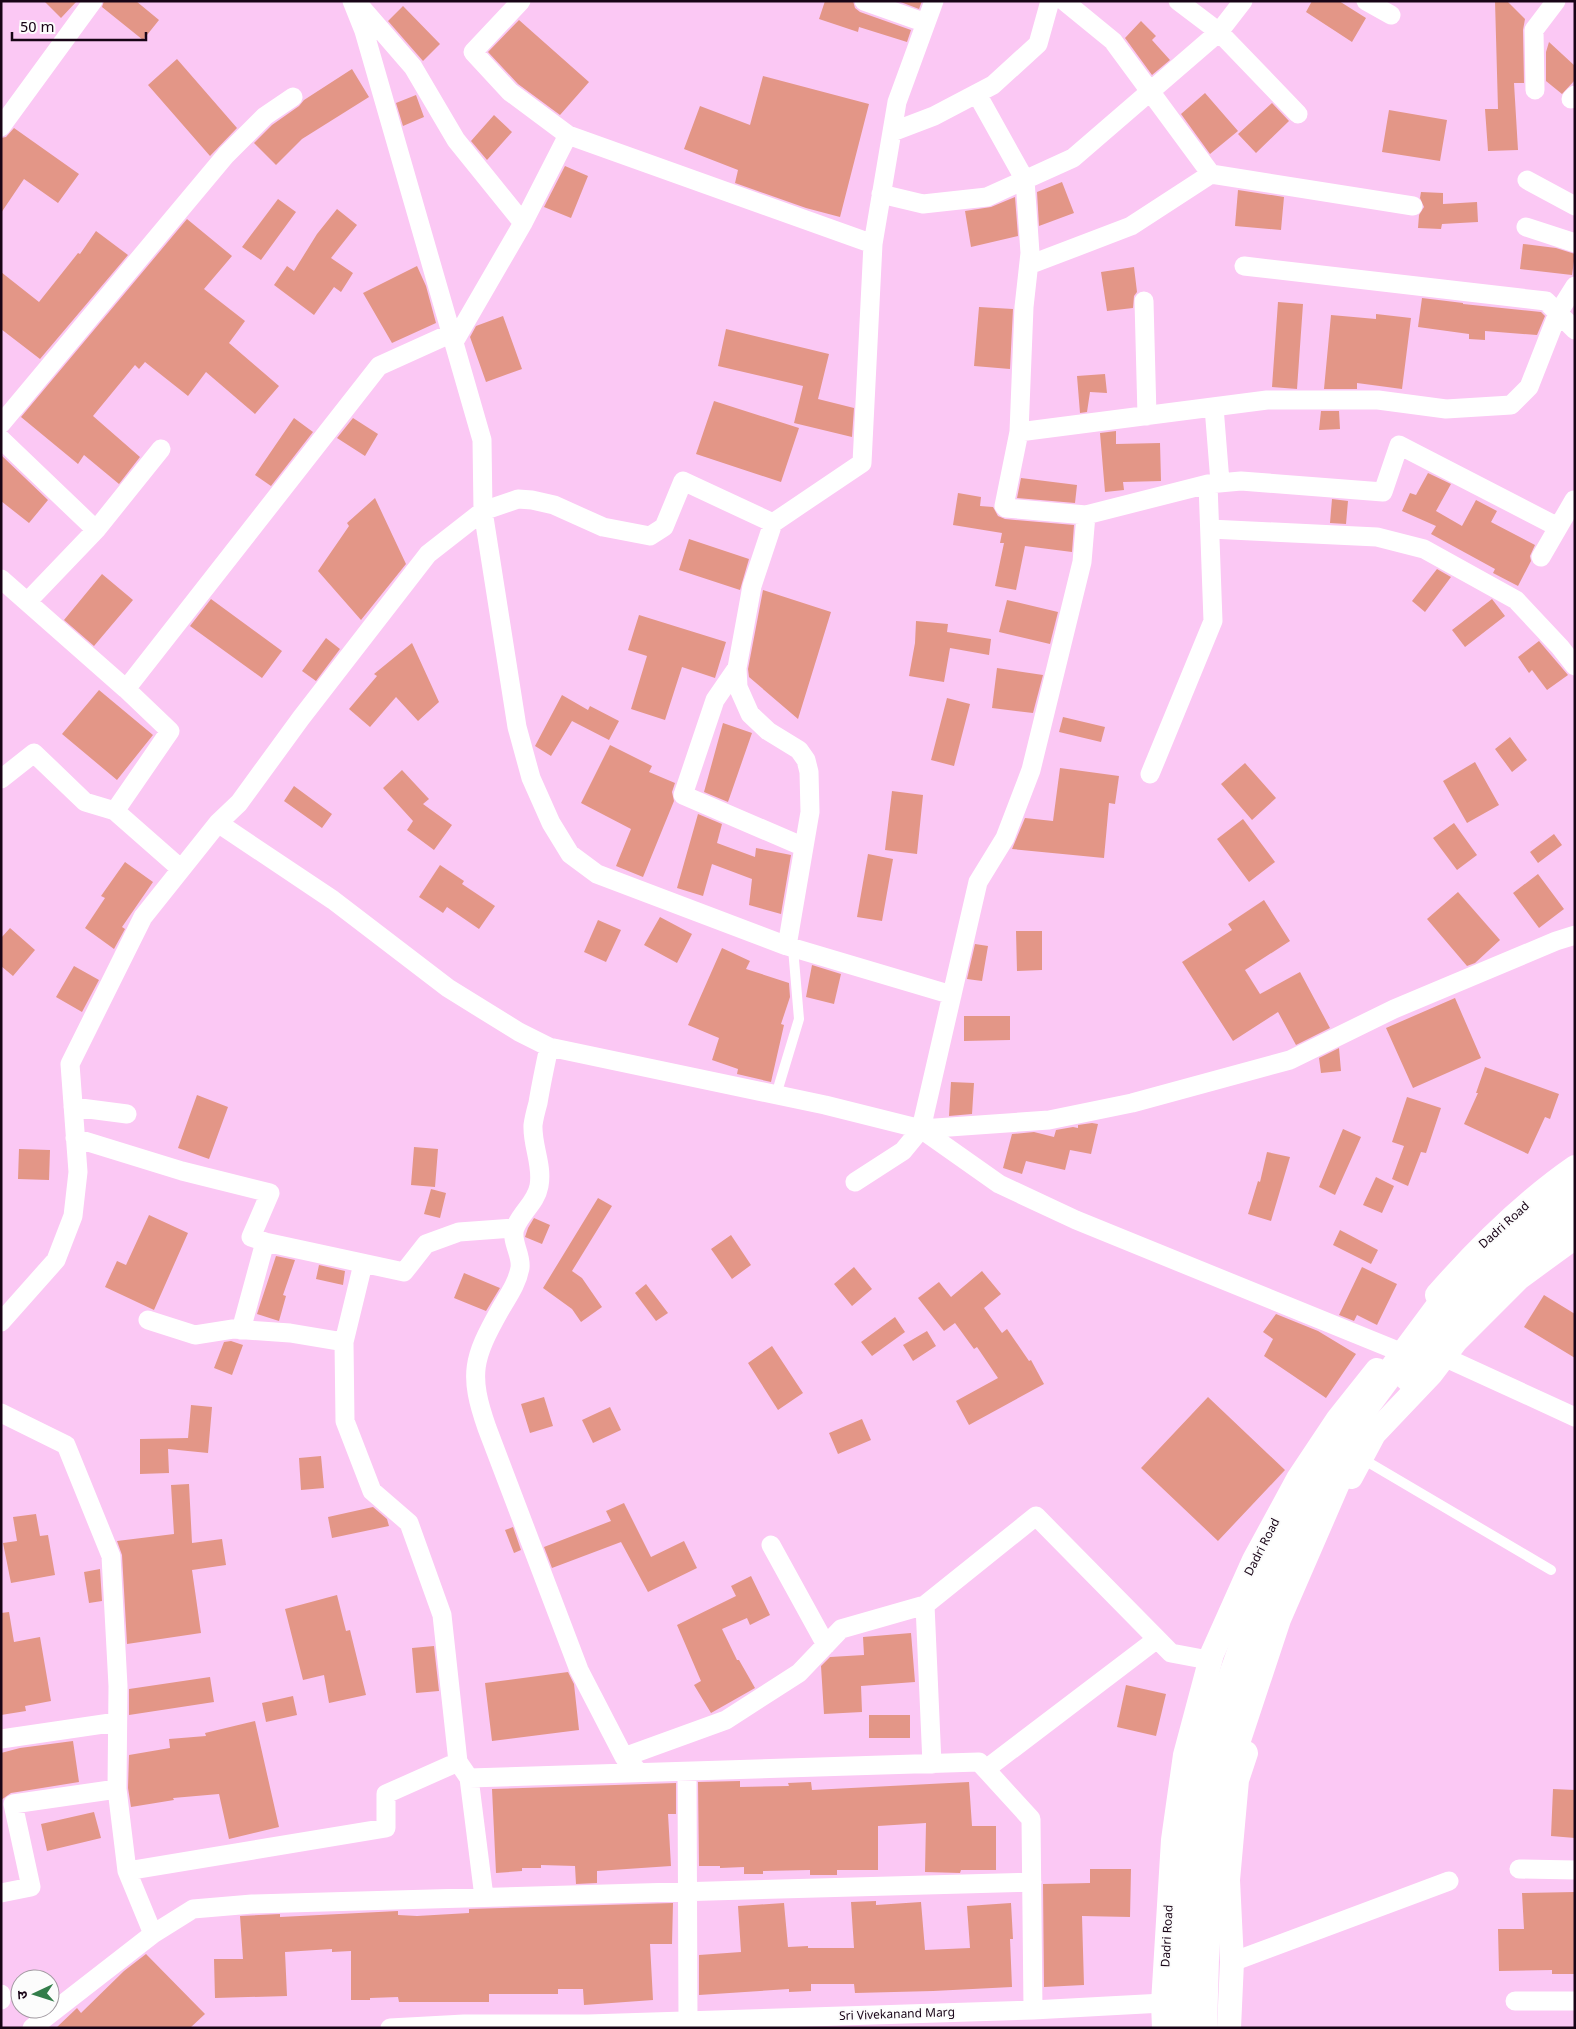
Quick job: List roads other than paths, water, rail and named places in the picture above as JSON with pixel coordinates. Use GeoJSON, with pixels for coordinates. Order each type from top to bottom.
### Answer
{"type":"FeatureCollection","features":[{"type":"Feature","properties":{"kind":"main road"},"geometry":{"type":"LineString","coordinates":[[1182,2028],[1184,1888],[1197,1777],[1254,1615],[1289,1527],[1333,1450],[1437,1310],[1540,1211],[1575,1186]]}},
{"type":"Feature","properties":{"kind":"main road"},"geometry":{"type":"LineString","coordinates":[[1203,2028],[1207,1888],[1220,1791],[1277,1619],[1346,1460],[1470,1299],[1575,1215]]}},
{"type":"Feature","properties":{"kind":"main road"},"geometry":{"type":"LineString","coordinates":[[1173,1840],[1187,1837],[1191,1832],[1198,1829],[1212,1832],[1215,1837],[1216,1869],[1220,1875],[1228,1880]]}},
{"type":"Feature","properties":{"kind":"street"},"geometry":{"type":"LineString","coordinates":[[1,127],[93,1]]}},
{"type":"Feature","properties":{"kind":"street"},"geometry":{"type":"LineString","coordinates":[[521,1],[473,52],[510,92],[568,135],[873,244]]}},
{"type":"Feature","properties":{"kind":"street"},"geometry":{"type":"LineString","coordinates":[[864,1],[926,23]]}},
{"type":"Feature","properties":{"kind":"street"},"geometry":{"type":"LineString","coordinates":[[790,947],[810,812],[809,772],[806,760],[799,750],[768,731],[750,714],[738,687],[737,668],[752,586],[773,523],[862,463],[873,244],[897,102],[934,1]]}},
{"type":"Feature","properties":{"kind":"street"},"geometry":{"type":"LineString","coordinates":[[892,132],[934,116],[993,85],[1038,44],[1050,1]]}},
{"type":"Feature","properties":{"kind":"street"},"geometry":{"type":"LineString","coordinates":[[1064,1],[1113,41],[1211,174]]}},
{"type":"Feature","properties":{"kind":"street"},"geometry":{"type":"LineString","coordinates":[[1178,1],[1219,32],[1298,114]]}},
{"type":"Feature","properties":{"kind":"street"},"geometry":{"type":"LineString","coordinates":[[882,194],[923,204],[987,197],[1073,158],[1219,32],[1242,1]]}},
{"type":"Feature","properties":{"kind":"street"},"geometry":{"type":"LineString","coordinates":[[1366,1],[1391,15]]}},
{"type":"Feature","properties":{"kind":"street"},"geometry":{"type":"LineString","coordinates":[[1535,90],[1534,30],[1556,1]]}},
{"type":"Feature","properties":{"kind":"street"},"geometry":{"type":"LineString","coordinates":[[359,5],[413,67],[456,140],[523,223]]}},
{"type":"Feature","properties":{"kind":"street"},"geometry":{"type":"LineString","coordinates":[[359,5],[364,31],[482,440],[483,511],[516,727],[531,778],[551,823],[570,854],[597,874],[790,947],[952,995]]}},
{"type":"Feature","properties":{"kind":"street"},"geometry":{"type":"LineString","coordinates":[[976,94],[1024,180],[1030,253],[1024,307],[1019,432],[1005,507],[1086,515],[1214,483],[1241,480],[1383,492],[1399,445],[1558,527]]}},
{"type":"Feature","properties":{"kind":"street"},"geometry":{"type":"LineString","coordinates":[[1,424],[226,155],[265,116],[293,97]]}},
{"type":"Feature","properties":{"kind":"street"},"geometry":{"type":"LineString","coordinates":[[126,689],[378,366],[453,338],[523,223],[568,135]]}},
{"type":"Feature","properties":{"kind":"street"},"geometry":{"type":"LineString","coordinates":[[1029,266],[1131,226],[1211,174],[1413,206]]}},
{"type":"Feature","properties":{"kind":"street"},"geometry":{"type":"LineString","coordinates":[[1527,180],[1575,206]]}},
{"type":"Feature","properties":{"kind":"street"},"geometry":{"type":"LineString","coordinates":[[1526,227],[1575,244]]}},
{"type":"Feature","properties":{"kind":"street"},"geometry":{"type":"LineString","coordinates":[[1244,266],[1546,301],[1575,330]]}},
{"type":"Feature","properties":{"kind":"street"},"geometry":{"type":"LineString","coordinates":[[1019,432],[1267,400],[1378,400],[1446,409],[1511,405],[1529,387],[1558,313],[1575,286]]}},
{"type":"Feature","properties":{"kind":"street"},"geometry":{"type":"LineString","coordinates":[[1144,301],[1147,416]]}},
{"type":"Feature","properties":{"kind":"street"},"geometry":{"type":"LineString","coordinates":[[1150,774],[1213,621],[1210,529],[1214,483],[1214,407]]}},
{"type":"Feature","properties":{"kind":"street"},"geometry":{"type":"LineString","coordinates":[[1,439],[96,530]]}},
{"type":"Feature","properties":{"kind":"street"},"geometry":{"type":"LineString","coordinates":[[27,602],[96,530],[162,449]]}},
{"type":"Feature","properties":{"kind":"street"},"geometry":{"type":"LineString","coordinates":[[1,1322],[56,1260],[73,1216],[78,1172],[70,1064],[143,917],[218,823],[239,803],[301,718],[428,554],[483,511],[518,499],[554,505],[603,527],[650,536],[664,527],[683,481],[773,523]]}},
{"type":"Feature","properties":{"kind":"street"},"geometry":{"type":"LineString","coordinates":[[1541,557],[1574,500]]}},
{"type":"Feature","properties":{"kind":"street"},"geometry":{"type":"LineString","coordinates":[[855,1182],[903,1151],[921,1129],[978,882],[1005,838],[1031,770],[1082,562],[1086,515]]}},
{"type":"Feature","properties":{"kind":"street"},"geometry":{"type":"LineString","coordinates":[[1210,529],[1377,537],[1424,549],[1516,600],[1560,646],[1575,666]]}},
{"type":"Feature","properties":{"kind":"street"},"geometry":{"type":"LineString","coordinates":[[1,579],[126,689],[170,731],[115,811]]}},
{"type":"Feature","properties":{"kind":"street"},"geometry":{"type":"LineString","coordinates":[[737,668],[715,700],[683,795],[804,847]]}},
{"type":"Feature","properties":{"kind":"street"},"geometry":{"type":"LineString","coordinates":[[1,779],[34,753],[85,802],[115,811],[181,869]]}},
{"type":"Feature","properties":{"kind":"street"},"geometry":{"type":"LineString","coordinates":[[218,823],[333,900],[448,988],[519,1032],[549,1047],[825,1105],[921,1129],[1049,1120],[1132,1103],[1290,1060],[1394,1009],[1556,941],[1575,935]]}},
{"type":"Feature","properties":{"kind":"street"},"geometry":{"type":"LineString","coordinates":[[549,1047],[533,1125],[540,1173],[539,1186],[531,1205],[522,1214],[514,1228],[513,1235],[519,1252],[520,1267],[515,1285],[483,1341],[475,1372],[476,1390],[487,1428],[579,1670],[624,1757],[640,1773]]}},
{"type":"Feature","properties":{"kind":"street"},"geometry":{"type":"LineString","coordinates":[[73,1108],[127,1114]]}},
{"type":"Feature","properties":{"kind":"street"},"geometry":{"type":"LineString","coordinates":[[921,1129],[999,1184],[1076,1220],[1393,1349],[1573,1413]]}},
{"type":"Feature","properties":{"kind":"street"},"geometry":{"type":"LineString","coordinates":[[76,1138],[182,1171],[270,1193],[251,1237],[265,1242],[363,1264],[404,1272],[426,1244],[459,1232],[514,1228]]}},
{"type":"Feature","properties":{"kind":"street","name":"Dadri Road"},"geometry":{"type":"LineString","coordinates":[[1164,2028],[1163,2003],[1173,1840],[1185,1755],[1212,1654],[1254,1560],[1298,1479],[1338,1419],[1415,1320],[1472,1255],[1549,1185],[1575,1167]]}},
{"type":"Feature","properties":{"kind":"street"},"geometry":{"type":"LineString","coordinates":[[1229,2028],[1232,1962],[1228,1880],[1237,1780],[1303,1583],[1338,1499],[1374,1434],[1437,1365],[1456,1341],[1519,1278],[1575,1237]]}},
{"type":"Feature","properties":{"kind":"street"},"geometry":{"type":"LineString","coordinates":[[241,1330],[265,1242]]}},
{"type":"Feature","properties":{"kind":"street"},"geometry":{"type":"LineString","coordinates":[[363,1264],[344,1342],[345,1421],[372,1491],[409,1523],[442,1615],[458,1762],[469,1778],[484,1898]]}},
{"type":"Feature","properties":{"kind":"street"},"geometry":{"type":"LineString","coordinates":[[148,1320],[195,1334],[232,1329],[290,1333],[344,1342]]}},
{"type":"Feature","properties":{"kind":"street"},"geometry":{"type":"LineString","coordinates":[[1,1413],[66,1445],[111,1556],[118,1686],[116,1789],[127,1871],[153,1934]]}},
{"type":"Feature","properties":{"kind":"street"},"geometry":{"type":"LineString","coordinates":[[624,1757],[726,1720],[799,1673],[841,1629],[925,1606],[1036,1516],[1171,1653],[1203,1658],[1212,1654]]}},
{"type":"Feature","properties":{"kind":"street"},"geometry":{"type":"LineString","coordinates":[[771,1545],[826,1645]]}},
{"type":"Feature","properties":{"kind":"street"},"geometry":{"type":"LineString","coordinates":[[925,1606],[932,1764]]}},
{"type":"Feature","properties":{"kind":"street"},"geometry":{"type":"LineString","coordinates":[[986,1768],[1157,1639]]}},
{"type":"Feature","properties":{"kind":"street"},"geometry":{"type":"LineString","coordinates":[[1,1739],[117,1722]]}},
{"type":"Feature","properties":{"kind":"street"},"geometry":{"type":"LineString","coordinates":[[127,1871],[386,1828],[386,1794],[458,1762]]}},
{"type":"Feature","properties":{"kind":"street"},"geometry":{"type":"LineString","coordinates":[[469,1778],[979,1762],[1031,1819],[1033,2010]]}},
{"type":"Feature","properties":{"kind":"street"},"geometry":{"type":"LineString","coordinates":[[688,1772],[688,2021]]}},
{"type":"Feature","properties":{"kind":"street"},"geometry":{"type":"LineString","coordinates":[[1,1894],[30,1887],[13,1804],[116,1789]]}},
{"type":"Feature","properties":{"kind":"street"},"geometry":{"type":"LineString","coordinates":[[1519,1869],[1575,1870]]}},
{"type":"Feature","properties":{"kind":"street"},"geometry":{"type":"LineString","coordinates":[[1232,1962],[1449,1881]]}},
{"type":"Feature","properties":{"kind":"street"},"geometry":{"type":"LineString","coordinates":[[32,2028],[153,1934],[193,1909],[252,1904],[1032,1882]]}},
{"type":"Feature","properties":{"kind":"street"},"geometry":{"type":"LineString","coordinates":[[1,1994],[1,2000]]}},
{"type":"Feature","properties":{"kind":"street"},"geometry":{"type":"LineString","coordinates":[[1515,2001],[1575,2001]]}},
{"type":"Feature","properties":{"kind":"street","name":"Sri Vivekanand Marg"},"geometry":{"type":"LineString","coordinates":[[390,2028],[588,2026],[688,2021],[983,2020],[1033,2010],[1163,2003]]}},
{"type":"Feature","properties":{"kind":"lane"},"geometry":{"type":"LineString","coordinates":[[776,1095],[799,1019],[790,947]]}},
{"type":"Feature","properties":{"kind":"lane"},"geometry":{"type":"LineString","coordinates":[[1360,1458],[1551,1570]]}}]}
